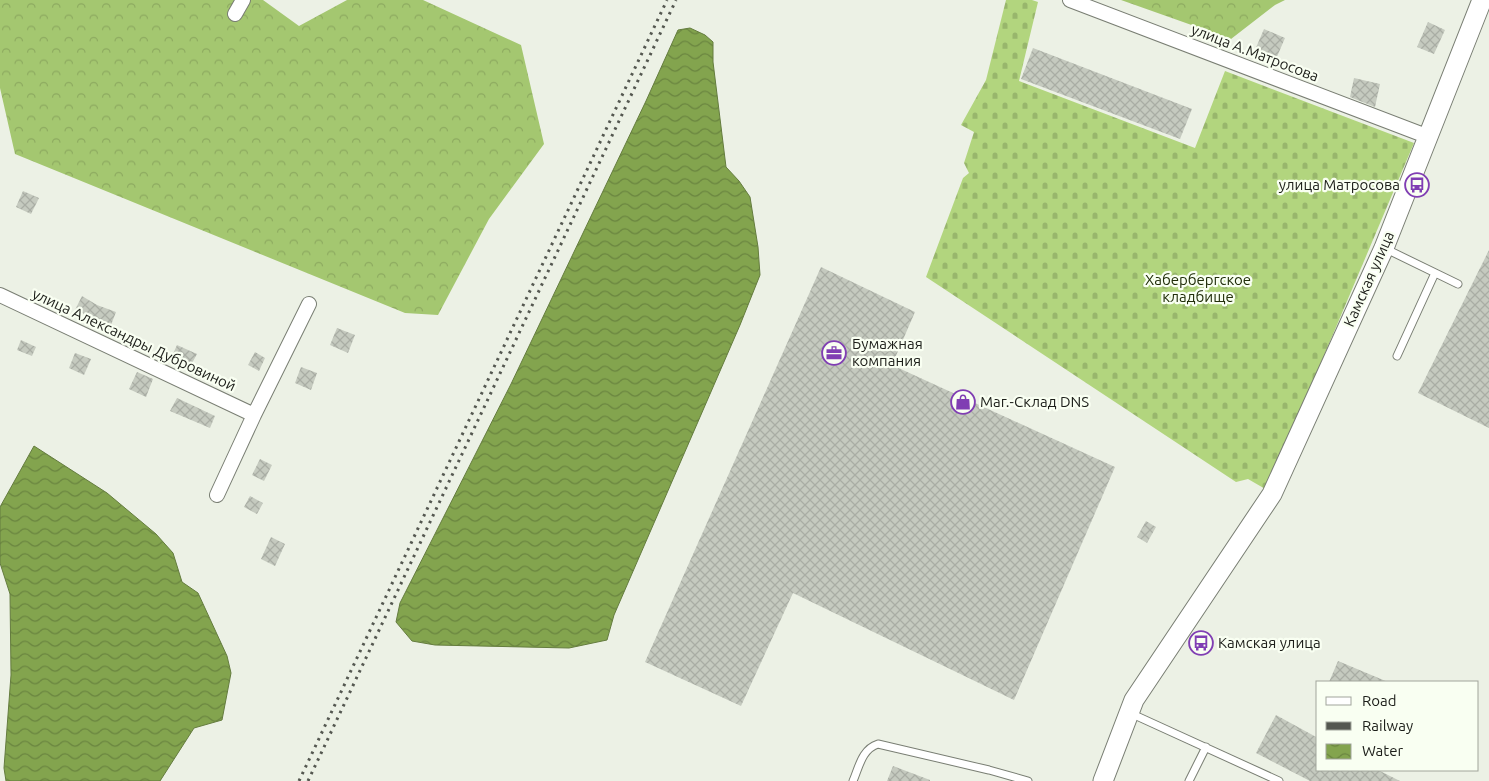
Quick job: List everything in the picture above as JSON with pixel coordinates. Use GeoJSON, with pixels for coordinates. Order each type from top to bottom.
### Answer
{"type":"FeatureCollection","features":[{"type":"Feature","properties":{"kind":"main road","name":"Камская улица"},"geometry":{"type":"LineString","coordinates":[[1103,781],[1134,700],[1272,494],[1384,248],[1482,0]]}},
{"type":"Feature","properties":{"kind":"street"},"geometry":{"type":"LineString","coordinates":[[235,14],[242,0]]}},
{"type":"Feature","properties":{"kind":"street","name":"улица А.Матросова"},"geometry":{"type":"LineString","coordinates":[[1070,0],[1429,137]]}},
{"type":"Feature","properties":{"kind":"street","name":"улица Александры Дубровиной"},"geometry":{"type":"LineString","coordinates":[[0,295],[254,415]]}},
{"type":"Feature","properties":{"kind":"street"},"geometry":{"type":"LineString","coordinates":[[217,495],[309,304]]}},
{"type":"Feature","properties":{"kind":"lane"},"geometry":{"type":"LineString","coordinates":[[1384,248],[1458,284]]}},
{"type":"Feature","properties":{"kind":"lane"},"geometry":{"type":"LineString","coordinates":[[1397,356],[1435,273]]}},
{"type":"Feature","properties":{"kind":"lane"},"geometry":{"type":"LineString","coordinates":[[1129,712],[1279,781]]}},
{"type":"Feature","properties":{"kind":"lane"},"geometry":{"type":"LineString","coordinates":[[853,781],[866,752],[878,744],[1028,781]]}},
{"type":"Feature","properties":{"kind":"lane"},"geometry":{"type":"LineString","coordinates":[[1188,781],[1206,747]]}},
{"type":"Feature","properties":{"kind":"green space"},"geometry":{"type":"Polygon","coordinates":[[[0,0],[263,0],[299,26],[347,0],[423,0],[521,45],[544,144],[489,219],[438,315],[405,313],[15,154],[0,88],[0,0]]]}},
{"type":"Feature","properties":{"kind":"green space","name":"Хабербергское кладбище"},"geometry":{"type":"Polygon","coordinates":[[[1006,0],[1032,0],[1038,2],[1019,81],[1195,148],[1225,71],[1414,143],[1267,490],[1248,479],[1236,482],[926,277],[963,178],[969,173],[964,163],[974,132],[961,125],[986,80],[1006,0]]]}},
{"type":"Feature","properties":{"kind":"green space"},"geometry":{"type":"Polygon","coordinates":[[[1121,0],[1285,0],[1275,5],[1231,39],[1121,0]]]}},
{"type":"Feature","properties":{"kind":"water"},"geometry":{"type":"Polygon","coordinates":[[[690,28],[705,35],[713,42],[713,62],[726,167],[750,197],[758,247],[760,275],[614,615],[607,640],[569,648],[435,645],[412,641],[396,622],[400,603],[511,384],[678,30],[690,28]]]}},
{"type":"Feature","properties":{"kind":"water"},"geometry":{"type":"Polygon","coordinates":[[[34,446],[107,493],[156,534],[173,553],[182,582],[198,593],[227,656],[231,673],[222,720],[194,728],[160,781],[6,781],[4,768],[11,675],[10,594],[0,563],[0,507],[34,446]]]}},
{"type":"Feature","properties":{"kind":"building"},"geometry":{"type":"Polygon","coordinates":[[[1428,22],[1445,30],[1434,54],[1417,47],[1428,22]]]}},
{"type":"Feature","properties":{"kind":"building"},"geometry":{"type":"Polygon","coordinates":[[[1264,29],[1285,38],[1273,66],[1252,57],[1264,29]]]}},
{"type":"Feature","properties":{"kind":"building"},"geometry":{"type":"Polygon","coordinates":[[[1033,48],[1192,109],[1180,139],[1021,79],[1033,48]]]}},
{"type":"Feature","properties":{"kind":"building"},"geometry":{"type":"Polygon","coordinates":[[[1354,78],[1380,84],[1375,107],[1350,97],[1354,78]]]}},
{"type":"Feature","properties":{"kind":"building"},"geometry":{"type":"Polygon","coordinates":[[[23,191],[39,198],[31,214],[16,207],[23,191]]]}},
{"type":"Feature","properties":{"kind":"building"},"geometry":{"type":"Polygon","coordinates":[[[1489,250],[1489,428],[1418,393],[1489,250]]]}},
{"type":"Feature","properties":{"kind":"building"},"geometry":{"type":"Polygon","coordinates":[[[821,267],[915,312],[892,365],[1115,467],[1014,700],[793,593],[741,706],[645,662],[821,267]]]}},
{"type":"Feature","properties":{"kind":"building"},"geometry":{"type":"Polygon","coordinates":[[[82,296],[97,305],[116,312],[111,325],[75,310],[82,296]]]}},
{"type":"Feature","properties":{"kind":"building"},"geometry":{"type":"Polygon","coordinates":[[[337,328],[355,335],[348,353],[330,345],[337,328]]]}},
{"type":"Feature","properties":{"kind":"building"},"geometry":{"type":"Polygon","coordinates":[[[21,340],[36,347],[32,356],[17,350],[21,340]]]}},
{"type":"Feature","properties":{"kind":"building"},"geometry":{"type":"Polygon","coordinates":[[[177,345],[197,354],[191,365],[172,356],[177,345]]]}},
{"type":"Feature","properties":{"kind":"building"},"geometry":{"type":"Polygon","coordinates":[[[255,352],[265,358],[259,371],[248,365],[255,352]]]}},
{"type":"Feature","properties":{"kind":"building"},"geometry":{"type":"Polygon","coordinates":[[[75,353],[91,359],[84,375],[69,368],[75,353]]]}},
{"type":"Feature","properties":{"kind":"building"},"geometry":{"type":"Polygon","coordinates":[[[301,367],[317,373],[311,390],[295,383],[301,367]]]}},
{"type":"Feature","properties":{"kind":"building"},"geometry":{"type":"Polygon","coordinates":[[[137,372],[153,379],[146,397],[129,389],[137,372]]]}},
{"type":"Feature","properties":{"kind":"building"},"geometry":{"type":"Polygon","coordinates":[[[177,398],[215,416],[210,428],[170,411],[177,398]]]}},
{"type":"Feature","properties":{"kind":"building"},"geometry":{"type":"Polygon","coordinates":[[[260,459],[272,465],[264,481],[252,475],[260,459]]]}},
{"type":"Feature","properties":{"kind":"building"},"geometry":{"type":"Polygon","coordinates":[[[250,496],[263,503],[257,514],[244,507],[250,496]]]}},
{"type":"Feature","properties":{"kind":"building"},"geometry":{"type":"Polygon","coordinates":[[[1146,521],[1156,527],[1147,543],[1137,537],[1146,521]]]}},
{"type":"Feature","properties":{"kind":"building"},"geometry":{"type":"Polygon","coordinates":[[[271,537],[285,544],[275,566],[261,559],[271,537]]]}},
{"type":"Feature","properties":{"kind":"building"},"geometry":{"type":"Polygon","coordinates":[[[1338,661],[1386,681],[1329,681],[1338,661]]]}},
{"type":"Feature","properties":{"kind":"building"},"geometry":{"type":"Polygon","coordinates":[[[1276,715],[1316,737],[1316,771],[1380,771],[1400,781],[1310,781],[1256,753],[1276,715]]]}},
{"type":"Feature","properties":{"kind":"building"},"geometry":{"type":"Polygon","coordinates":[[[893,766],[930,780],[930,781],[887,781],[893,766]]]}},
{"type":"Feature","properties":{"kind":"railway"},"geometry":{"type":"LineString","coordinates":[[299,781],[667,0]]}},
{"type":"Feature","properties":{"kind":"railway"},"geometry":{"type":"LineString","coordinates":[[308,781],[676,0]]}},
{"type":"Feature","properties":{"kind":"place","name":"улица Матросова"},"geometry":{"type":"Point","coordinates":[1417,185]}},
{"type":"Feature","properties":{"kind":"place","name":"Бумажная компания"},"geometry":{"type":"Point","coordinates":[834,353]}},
{"type":"Feature","properties":{"kind":"place","name":"Маг.-Склад DNS"},"geometry":{"type":"Point","coordinates":[963,402]}},
{"type":"Feature","properties":{"kind":"place","name":"Камская улица"},"geometry":{"type":"Point","coordinates":[1201,643]}}]}
